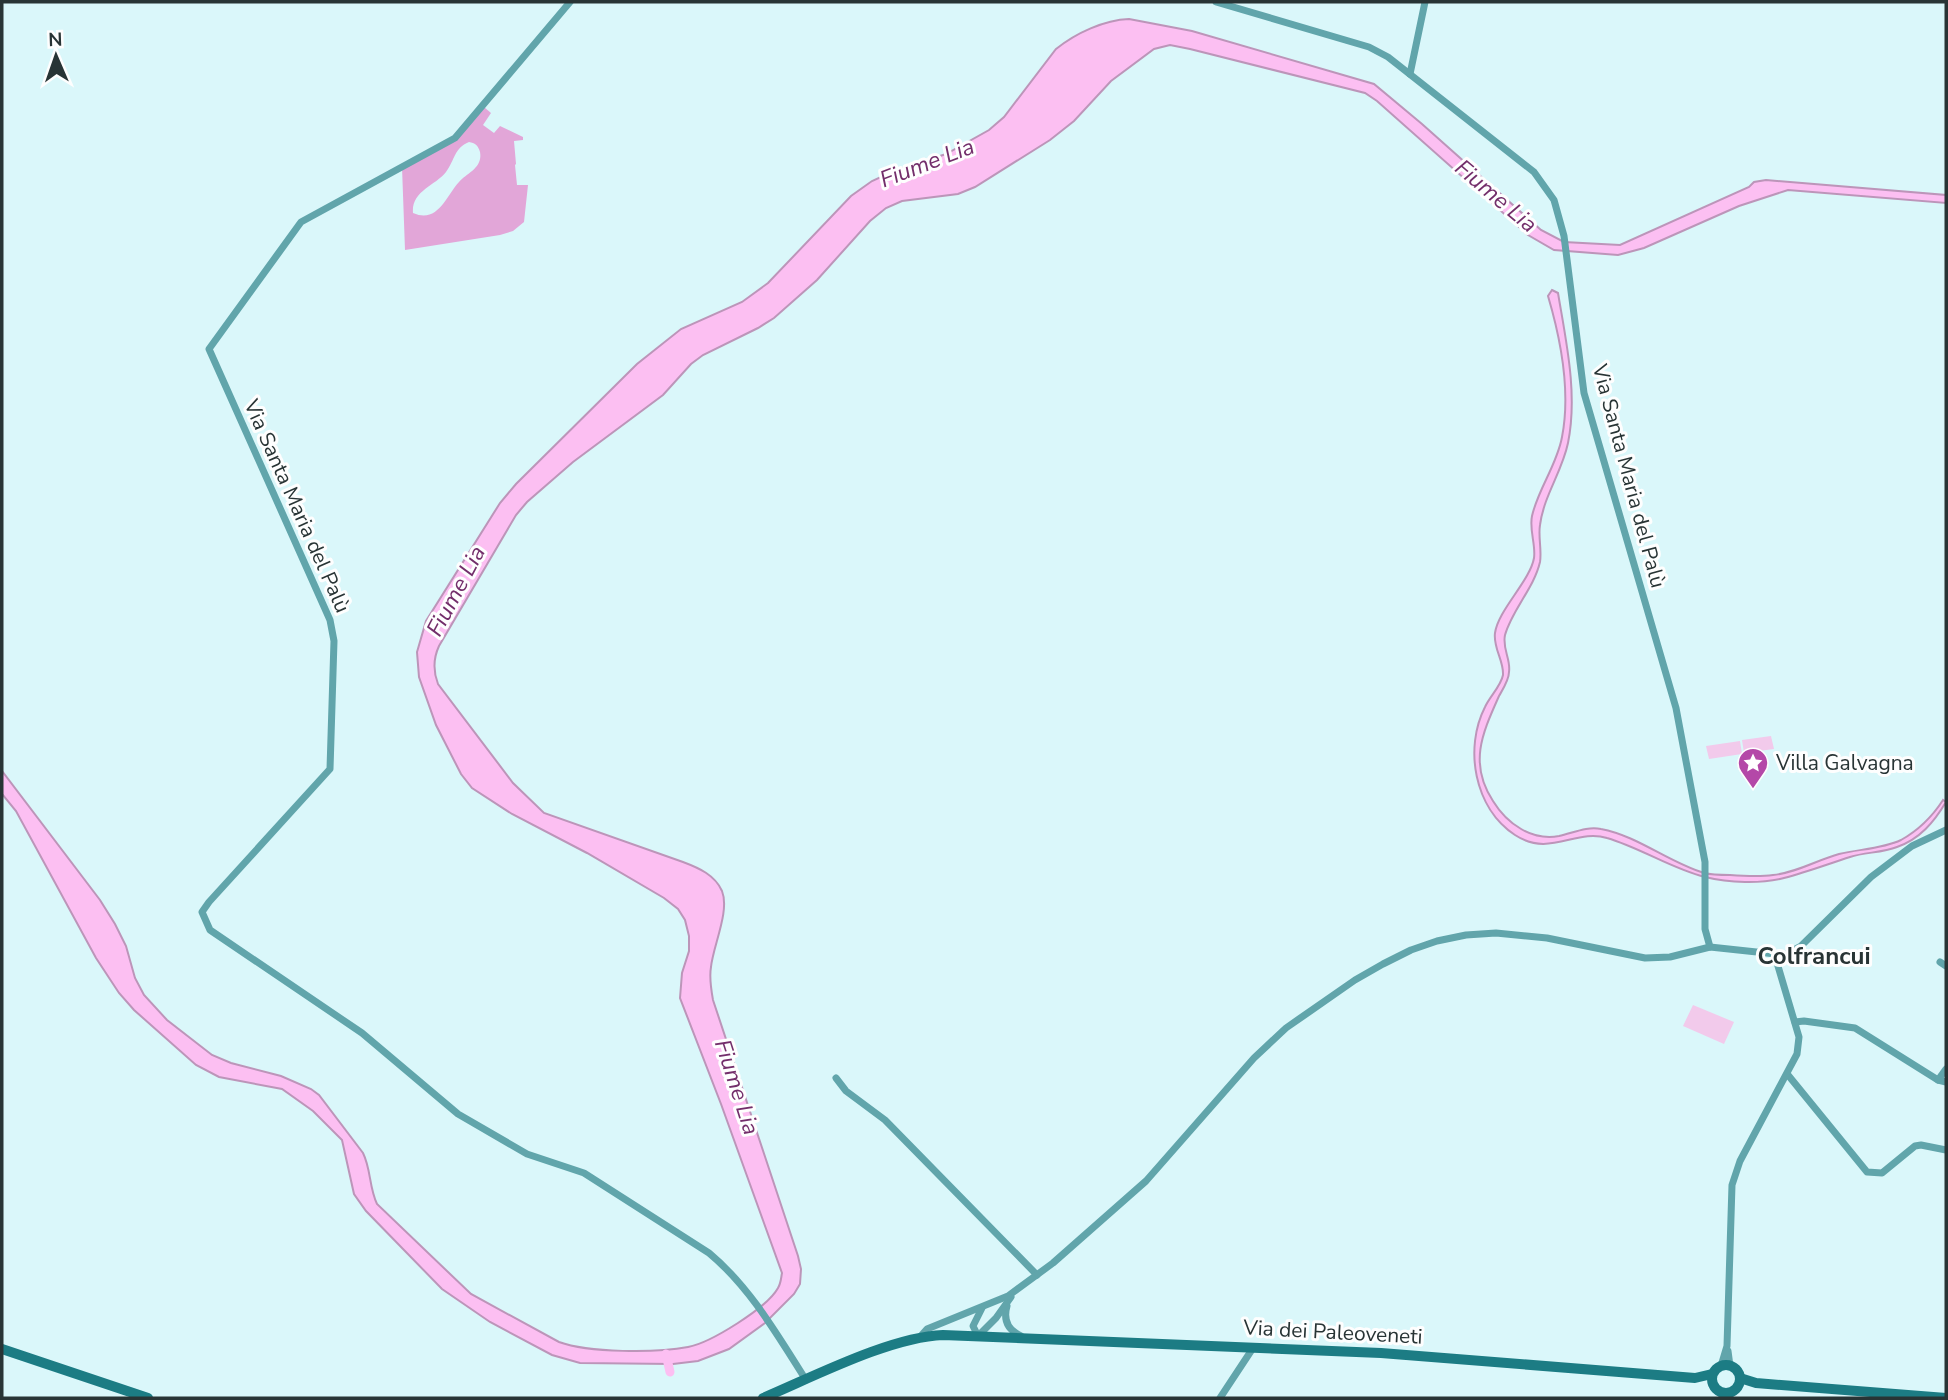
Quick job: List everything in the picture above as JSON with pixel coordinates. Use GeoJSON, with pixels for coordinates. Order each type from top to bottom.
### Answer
{"type":"FeatureCollection","features":[{"type":"Feature","properties":{"kind":"main road","name":"Via dei Paleoveneti"},"geometry":{"type":"LineString","coordinates":[[763,1398],[871,1353],[932,1335],[1381,1353],[1712,1379],[1730,1391]]}},
{"type":"Feature","properties":{"kind":"main road"},"geometry":{"type":"LineString","coordinates":[[2,1349],[148,1398]]}},
{"type":"Feature","properties":{"kind":"main road"},"geometry":{"type":"LineString","coordinates":[[1712,1379],[1726,1366],[1737,1370],[1730,1391]]}},
{"type":"Feature","properties":{"kind":"main road"},"geometry":{"type":"LineString","coordinates":[[1730,1391],[1756,1383],[1946,1398]]}},
{"type":"Feature","properties":{"kind":"street","name":"Via Santa Maria del Palù"},"geometry":{"type":"LineString","coordinates":[[570,2],[455,138],[301,222],[209,349],[330,620],[334,641],[330,769],[202,912],[210,930],[362,1033],[458,1114],[527,1154],[584,1173],[709,1254],[723,1265],[770,1324],[806,1380]]}},
{"type":"Feature","properties":{"kind":"street","name":"Via Santa Maria del Palù"},"geometry":{"type":"LineString","coordinates":[[1216,2],[1369,47],[1410,74],[1534,172],[1554,200],[1566,254],[1584,393],[1676,708],[1705,862],[1705,929],[1710,947]]}},
{"type":"Feature","properties":{"kind":"street"},"geometry":{"type":"LineString","coordinates":[[1410,74],[1425,2]]}},
{"type":"Feature","properties":{"kind":"street"},"geometry":{"type":"LineString","coordinates":[[974,1336],[996,1318],[1011,1297],[1146,1181],[1254,1058],[1286,1028],[1383,964],[1411,950],[1466,935],[1496,933],[1531,936],[1645,958],[1670,957],[1710,947],[1775,956],[1792,952],[1823,926],[1871,877],[1912,846],[1946,830]]}},
{"type":"Feature","properties":{"kind":"street"},"geometry":{"type":"LineString","coordinates":[[1726,1366],[1732,1185],[1740,1161],[1788,1075],[1799,1045],[1795,1022],[1775,956]]}},
{"type":"Feature","properties":{"kind":"street"},"geometry":{"type":"LineString","coordinates":[[1795,1022],[1856,1028],[1942,1081],[1946,1069]]}},
{"type":"Feature","properties":{"kind":"street"},"geometry":{"type":"LineString","coordinates":[[1788,1075],[1867,1172],[1882,1173],[1915,1146],[1946,1150]]}},
{"type":"Feature","properties":{"kind":"street"},"geometry":{"type":"LineString","coordinates":[[836,1078],[846,1091],[885,1120],[1037,1275]]}},
{"type":"Feature","properties":{"kind":"street"},"geometry":{"type":"LineString","coordinates":[[919,1338],[927,1329],[1011,1297]]}},
{"type":"Feature","properties":{"kind":"street"},"geometry":{"type":"LineString","coordinates":[[1011,1297],[1005,1311],[1006,1322],[1012,1331],[1025,1337]]}},
{"type":"Feature","properties":{"kind":"street"},"geometry":{"type":"LineString","coordinates":[[974,1336],[975,1317],[982,1308]]}},
{"type":"Feature","properties":{"kind":"street"},"geometry":{"type":"LineString","coordinates":[[1220,1398],[1254,1347]]}},
{"type":"Feature","properties":{"kind":"shaded area"},"geometry":{"type":"Polygon","coordinates":[[[484,107],[491,113],[483,125],[494,133],[500,126],[523,137],[523,140],[514,141],[517,185],[528,185],[524,222],[513,231],[500,235],[405,250],[402,167],[441,147],[484,107]],[[469,142],[460,148],[446,172],[416,199],[413,213],[429,215],[435,212],[459,182],[477,166],[480,152],[475,144],[469,142]]]}},
{"type":"Feature","properties":{"kind":"shaded area"},"geometry":{"type":"Polygon","coordinates":[[[1771,736],[1774,749],[1744,753],[1742,740],[1771,736]]]}},
{"type":"Feature","properties":{"kind":"shaded area"},"geometry":{"type":"Polygon","coordinates":[[[1740,741],[1742,754],[1709,759],[1706,746],[1740,741]]]}},
{"type":"Feature","properties":{"kind":"shaded area"},"geometry":{"type":"Polygon","coordinates":[[[1693,1005],[1734,1022],[1724,1044],[1683,1026],[1693,1005]]]}},
{"type":"Feature","properties":{"kind":"water","name":"Fiume Lia"},"geometry":{"type":"Polygon","coordinates":[[[1129,19],[1192,31],[1374,84],[1541,230],[1564,242],[1620,245],[1749,187],[1754,182],[1766,180],[1946,195],[1946,203],[1788,190],[1739,206],[1644,248],[1618,255],[1554,250],[1528,235],[1365,93],[1170,45],[1154,49],[1111,81],[1074,121],[1050,140],[975,187],[958,194],[902,201],[886,208],[870,221],[817,280],[774,318],[691,364],[663,395],[573,462],[516,515],[439,646],[435,670],[438,684],[513,783],[544,813],[689,864],[706,873],[719,885],[724,908],[710,971],[713,1000],[798,1256],[800,1284],[794,1294],[765,1323],[729,1349],[698,1361],[673,1364],[580,1363],[552,1355],[490,1322],[442,1289],[366,1211],[354,1194],[342,1140],[313,1111],[282,1089],[219,1077],[196,1065],[134,1010],[96,958],[16,811],[2,794],[2,771],[100,900],[126,946],[135,978],[144,995],[167,1020],[212,1055],[231,1063],[281,1076],[319,1095],[363,1153],[377,1204],[471,1294],[559,1342],[587,1348],[641,1351],[688,1347],[710,1339],[737,1324],[772,1296],[779,1286],[782,1273],[680,998],[682,973],[689,951],[685,920],[678,909],[664,898],[587,853],[512,814],[472,788],[461,774],[436,725],[419,677],[417,652],[426,621],[500,503],[637,364],[681,329],[742,302],[768,283],[851,196],[872,181],[946,154],[989,130],[1004,117],[1056,49],[1064,43],[1100,25],[1129,19]]]}},
{"type":"Feature","properties":{"kind":"water"},"geometry":{"type":"Polygon","coordinates":[[[1552,290],[1558,293],[1567,349],[1571,424],[1565,454],[1542,514],[1540,562],[1537,572],[1505,635],[1508,678],[1483,735],[1481,774],[1493,801],[1505,817],[1530,833],[1549,837],[1596,828],[1615,832],[1691,868],[1714,875],[1782,874],[1839,854],[1894,843],[1914,832],[1943,800],[1946,802],[1931,823],[1913,839],[1891,849],[1856,855],[1784,878],[1734,882],[1693,873],[1607,838],[1584,837],[1540,844],[1528,841],[1515,835],[1490,809],[1482,793],[1474,758],[1479,723],[1503,675],[1495,633],[1497,624],[1527,576],[1534,558],[1532,516],[1560,447],[1565,420],[1563,366],[1548,296],[1552,290]]]}},
{"type":"Feature","properties":{"kind":"waterway"},"geometry":{"type":"LineString","coordinates":[[666,1354],[670,1372]]}},
{"type":"Feature","properties":{"kind":"place","name":"Villa Galvagna"},"geometry":{"type":"Point","coordinates":[1753,790]}},
{"type":"Feature","properties":{"kind":"district","name":"Colfrancui"},"geometry":{"type":"Point","coordinates":[1814,956]}}]}
